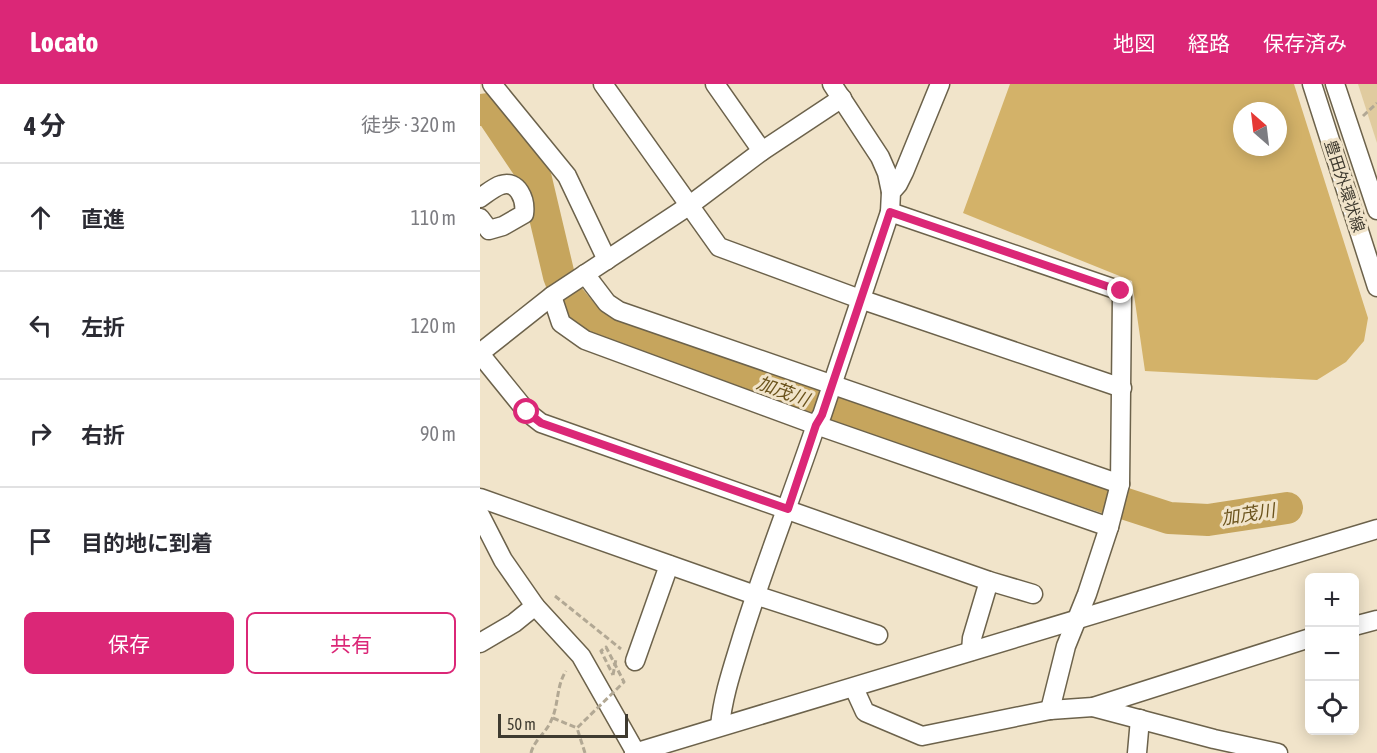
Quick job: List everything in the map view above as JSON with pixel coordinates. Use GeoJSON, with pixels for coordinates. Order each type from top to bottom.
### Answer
{"type":"FeatureCollection","features":[{"type":"Feature","properties":{"kind":"street"},"geometry":{"type":"LineString","coordinates":[[492,84],[567,176],[607,260]]}},
{"type":"Feature","properties":{"kind":"street"},"geometry":{"type":"LineString","coordinates":[[603,84],[719,247],[860,299],[1122,388]]}},
{"type":"Feature","properties":{"kind":"street"},"geometry":{"type":"LineString","coordinates":[[715,84],[762,151]]}},
{"type":"Feature","properties":{"kind":"street"},"geometry":{"type":"LineString","coordinates":[[891,192],[898,184],[940,84]]}},
{"type":"Feature","properties":{"kind":"street","name":"豊田外環状線"},"geometry":{"type":"LineString","coordinates":[[1312,84],[1377,287]]}},
{"type":"Feature","properties":{"kind":"street","name":"豊田外環状線"},"geometry":{"type":"LineString","coordinates":[[1335,84],[1377,210]]}},
{"type":"Feature","properties":{"kind":"street"},"geometry":{"type":"LineString","coordinates":[[720,726],[722,701],[755,595],[788,509],[890,212],[891,192],[887,173],[880,157],[837,91],[762,151],[690,204],[552,296],[480,354],[527,412],[541,423],[788,509],[989,581],[1033,594]]}},
{"type":"Feature","properties":{"kind":"street"},"geometry":{"type":"LineString","coordinates":[[480,198],[502,184],[512,185],[517,188],[525,208],[524,214],[495,229],[489,230],[480,218]]}},
{"type":"Feature","properties":{"kind":"street"},"geometry":{"type":"LineString","coordinates":[[890,212],[1121,291],[1120,485],[1109,527],[1066,646],[1050,711]]}},
{"type":"Feature","properties":{"kind":"street"},"geometry":{"type":"LineString","coordinates":[[585,274],[607,303],[619,311],[830,389],[1120,485]]}},
{"type":"Feature","properties":{"kind":"street"},"geometry":{"type":"LineString","coordinates":[[552,296],[561,323],[585,340],[819,420],[1109,527]]}},
{"type":"Feature","properties":{"kind":"street"},"geometry":{"type":"LineString","coordinates":[[480,498],[755,595],[878,635]]}},
{"type":"Feature","properties":{"kind":"street"},"geometry":{"type":"LineString","coordinates":[[480,515],[503,560],[536,606],[581,656],[635,753],[1377,530]]}},
{"type":"Feature","properties":{"kind":"street"},"geometry":{"type":"LineString","coordinates":[[635,661],[669,565]]}},
{"type":"Feature","properties":{"kind":"street"},"geometry":{"type":"LineString","coordinates":[[971,651],[972,638],[989,581]]}},
{"type":"Feature","properties":{"kind":"street"},"geometry":{"type":"LineString","coordinates":[[480,643],[514,623],[536,606]]}},
{"type":"Feature","properties":{"kind":"street"},"geometry":{"type":"LineString","coordinates":[[1359,625],[1377,620]]}},
{"type":"Feature","properties":{"kind":"street"},"geometry":{"type":"LineString","coordinates":[[854,688],[865,712],[922,736],[1050,711],[1093,707],[1305,640]]}},
{"type":"Feature","properties":{"kind":"street"},"geometry":{"type":"LineString","coordinates":[[1093,707],[1278,753]]}},
{"type":"Feature","properties":{"kind":"street"},"geometry":{"type":"LineString","coordinates":[[1137,753],[1140,719]]}},
{"type":"Feature","properties":{"kind":"path"},"geometry":{"type":"LineString","coordinates":[[1363,116],[1377,103]]}},
{"type":"Feature","properties":{"kind":"path"},"geometry":{"type":"LineString","coordinates":[[555,596],[619,648],[612,675],[601,651],[606,646],[624,682],[576,728]]}},
{"type":"Feature","properties":{"kind":"path"},"geometry":{"type":"LineString","coordinates":[[531,753],[533,745],[545,732],[553,718],[560,684],[566,671]]}},
{"type":"Feature","properties":{"kind":"path"},"geometry":{"type":"LineString","coordinates":[[553,718],[576,728],[585,753]]}},
{"type":"Feature","properties":{"kind":"shaded area"},"geometry":{"type":"Polygon","coordinates":[[[1010,84],[1294,84],[1368,318],[1364,341],[1346,362],[1317,380],[1145,371],[1132,281],[963,213],[1010,84]]]}},
{"type":"Feature","properties":{"kind":"shaded area"},"geometry":{"type":"Polygon","coordinates":[[[1358,84],[1377,84],[1377,143],[1358,84]]]}},
{"type":"Feature","properties":{"kind":"waterway","name":"加茂川"},"geometry":{"type":"LineString","coordinates":[[480,110],[489,109],[536,179],[559,276],[566,294],[586,318],[836,410],[1169,518],[1208,520],[1287,508]]}},
{"type":"Feature","properties":{"kind":"route"},"geometry":{"type":"LineString","coordinates":[[527,412],[541,423],[788,509],[890,212],[1121,291]]}}]}
